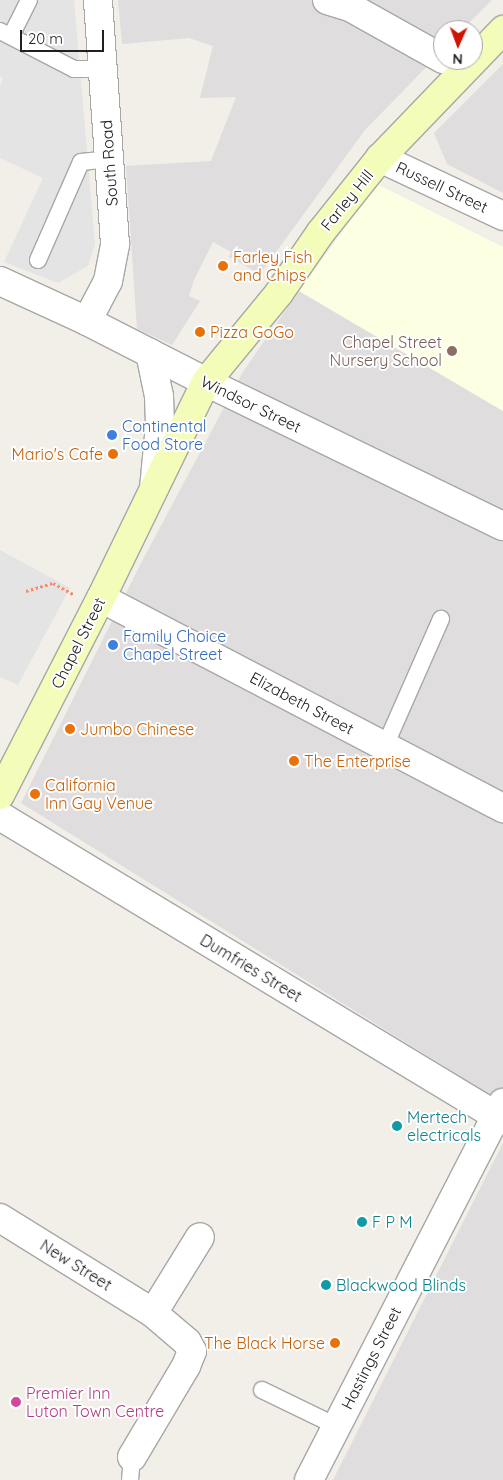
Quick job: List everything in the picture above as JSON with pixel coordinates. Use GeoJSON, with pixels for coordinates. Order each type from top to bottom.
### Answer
{"type":"FeatureCollection","features":[{"type":"Feature","properties":{"kind":"main road","name":"Farley Hill"},"geometry":{"type":"LineString","coordinates":[[483,42],[503,30]]}},
{"type":"Feature","properties":{"kind":"main road","name":"Farley Hill"},"geometry":{"type":"LineString","coordinates":[[206,382],[279,293],[321,232],[380,158],[445,70]]}},
{"type":"Feature","properties":{"kind":"main road","name":"Chapel Street"},"geometry":{"type":"LineString","coordinates":[[0,795],[98,602],[206,382]]}},
{"type":"Feature","properties":{"kind":"street","name":"South Road"},"geometry":{"type":"LineString","coordinates":[[87,321],[108,281],[114,244],[98,0]]}},
{"type":"Feature","properties":{"kind":"street"},"geometry":{"type":"LineString","coordinates":[[343,2],[433,53]]}},
{"type":"Feature","properties":{"kind":"street","name":"Russell Street"},"geometry":{"type":"LineString","coordinates":[[380,158],[503,216]]}},
{"type":"Feature","properties":{"kind":"street","name":"Windsor Street"},"geometry":{"type":"LineString","coordinates":[[0,281],[87,321],[206,382],[503,526]]}},
{"type":"Feature","properties":{"kind":"street","name":"Chapel Street"},"geometry":{"type":"LineString","coordinates":[[150,353],[159,396],[160,425],[154,489]]}},
{"type":"Feature","properties":{"kind":"street","name":"Elizabeth Street"},"geometry":{"type":"LineString","coordinates":[[98,602],[385,746],[503,808]]}},
{"type":"Feature","properties":{"kind":"street","name":"Dumfries Street"},"geometry":{"type":"LineString","coordinates":[[0,816],[501,1113]]}},
{"type":"Feature","properties":{"kind":"street","name":"Hastings Street"},"geometry":{"type":"LineString","coordinates":[[309,1480],[501,1113]]}},
{"type":"Feature","properties":{"kind":"street","name":"New Street"},"geometry":{"type":"LineString","coordinates":[[0,1218],[153,1312],[188,1342],[192,1350],[186,1366],[130,1469]]}},
{"type":"Feature","properties":{"kind":"street"},"geometry":{"type":"LineString","coordinates":[[153,1312],[200,1237]]}},
{"type":"Feature","properties":{"kind":"lane"},"geometry":{"type":"LineString","coordinates":[[29,0],[5,34],[74,69],[104,69]]}},
{"type":"Feature","properties":{"kind":"lane"},"geometry":{"type":"LineString","coordinates":[[38,260],[81,162],[108,159]]}},
{"type":"Feature","properties":{"kind":"lane"},"geometry":{"type":"LineString","coordinates":[[385,746],[442,619]]}},
{"type":"Feature","properties":{"kind":"lane"},"geometry":{"type":"LineString","coordinates":[[262,1390],[336,1426]]}},
{"type":"Feature","properties":{"kind":"path"},"geometry":{"type":"LineString","coordinates":[[26,591],[52,583],[98,602]]}},
{"type":"Feature","properties":{"kind":"shaded area"},"geometry":{"type":"Polygon","coordinates":[[[0,0],[74,0],[95,244],[88,266],[58,283],[4,262],[43,178],[0,158],[0,86],[3,78],[0,76],[0,0]]]}},
{"type":"Feature","properties":{"kind":"shaded area"},"geometry":{"type":"Polygon","coordinates":[[[118,0],[492,0],[472,20],[433,20],[433,60],[365,130],[260,274],[229,257],[231,252],[213,242],[194,280],[189,296],[200,301],[172,345],[137,329],[126,166],[211,161],[236,97],[200,98],[213,46],[189,38],[122,44],[118,0]]]}},
{"type":"Feature","properties":{"kind":"shaded area"},"geometry":{"type":"Polygon","coordinates":[[[503,64],[503,193],[447,164],[434,133],[503,64]]]}},
{"type":"Feature","properties":{"kind":"shaded area","name":"Chapel Street Nursery School"},"geometry":{"type":"Polygon","coordinates":[[[377,184],[503,247],[503,411],[299,291],[377,184]]]}},
{"type":"Feature","properties":{"kind":"shaded area"},"geometry":{"type":"Polygon","coordinates":[[[299,291],[503,411],[503,1103],[21,803],[140,565],[243,372],[299,291]]]}},
{"type":"Feature","properties":{"kind":"shaded area"},"geometry":{"type":"Polygon","coordinates":[[[0,550],[70,588],[18,685],[0,677],[0,550]]]}},
{"type":"Feature","properties":{"kind":"shaded area"},"geometry":{"type":"Polygon","coordinates":[[[503,1143],[503,1480],[333,1480],[503,1143]]]}},
{"type":"Feature","properties":{"kind":"place","name":"Farley Fish and Chips"},"geometry":{"type":"Point","coordinates":[223,266]}},
{"type":"Feature","properties":{"kind":"place","name":"Pizza GoGo"},"geometry":{"type":"Point","coordinates":[200,332]}},
{"type":"Feature","properties":{"kind":"place","name":"Chapel Street Nursery School"},"geometry":{"type":"Point","coordinates":[452,351]}},
{"type":"Feature","properties":{"kind":"place","name":"Continental Food Store"},"geometry":{"type":"Point","coordinates":[112,435]}},
{"type":"Feature","properties":{"kind":"place","name":"Mario's Cafe"},"geometry":{"type":"Point","coordinates":[113,454]}},
{"type":"Feature","properties":{"kind":"place","name":"Family Choice Chapel Street"},"geometry":{"type":"Point","coordinates":[113,645]}},
{"type":"Feature","properties":{"kind":"place","name":"Jumbo Chinese"},"geometry":{"type":"Point","coordinates":[70,729]}},
{"type":"Feature","properties":{"kind":"place","name":"The Enterprise"},"geometry":{"type":"Point","coordinates":[294,761]}},
{"type":"Feature","properties":{"kind":"place","name":"California Inn Gay Venue"},"geometry":{"type":"Point","coordinates":[35,794]}},
{"type":"Feature","properties":{"kind":"place","name":"Mertech electricals"},"geometry":{"type":"Point","coordinates":[397,1126]}},
{"type":"Feature","properties":{"kind":"place","name":"F P M"},"geometry":{"type":"Point","coordinates":[362,1222]}},
{"type":"Feature","properties":{"kind":"place","name":"Blackwood Blinds"},"geometry":{"type":"Point","coordinates":[326,1285]}},
{"type":"Feature","properties":{"kind":"place","name":"The Black Horse"},"geometry":{"type":"Point","coordinates":[335,1343]}},
{"type":"Feature","properties":{"kind":"place","name":"Premier Inn Luton Town Centre"},"geometry":{"type":"Point","coordinates":[16,1402]}}]}
